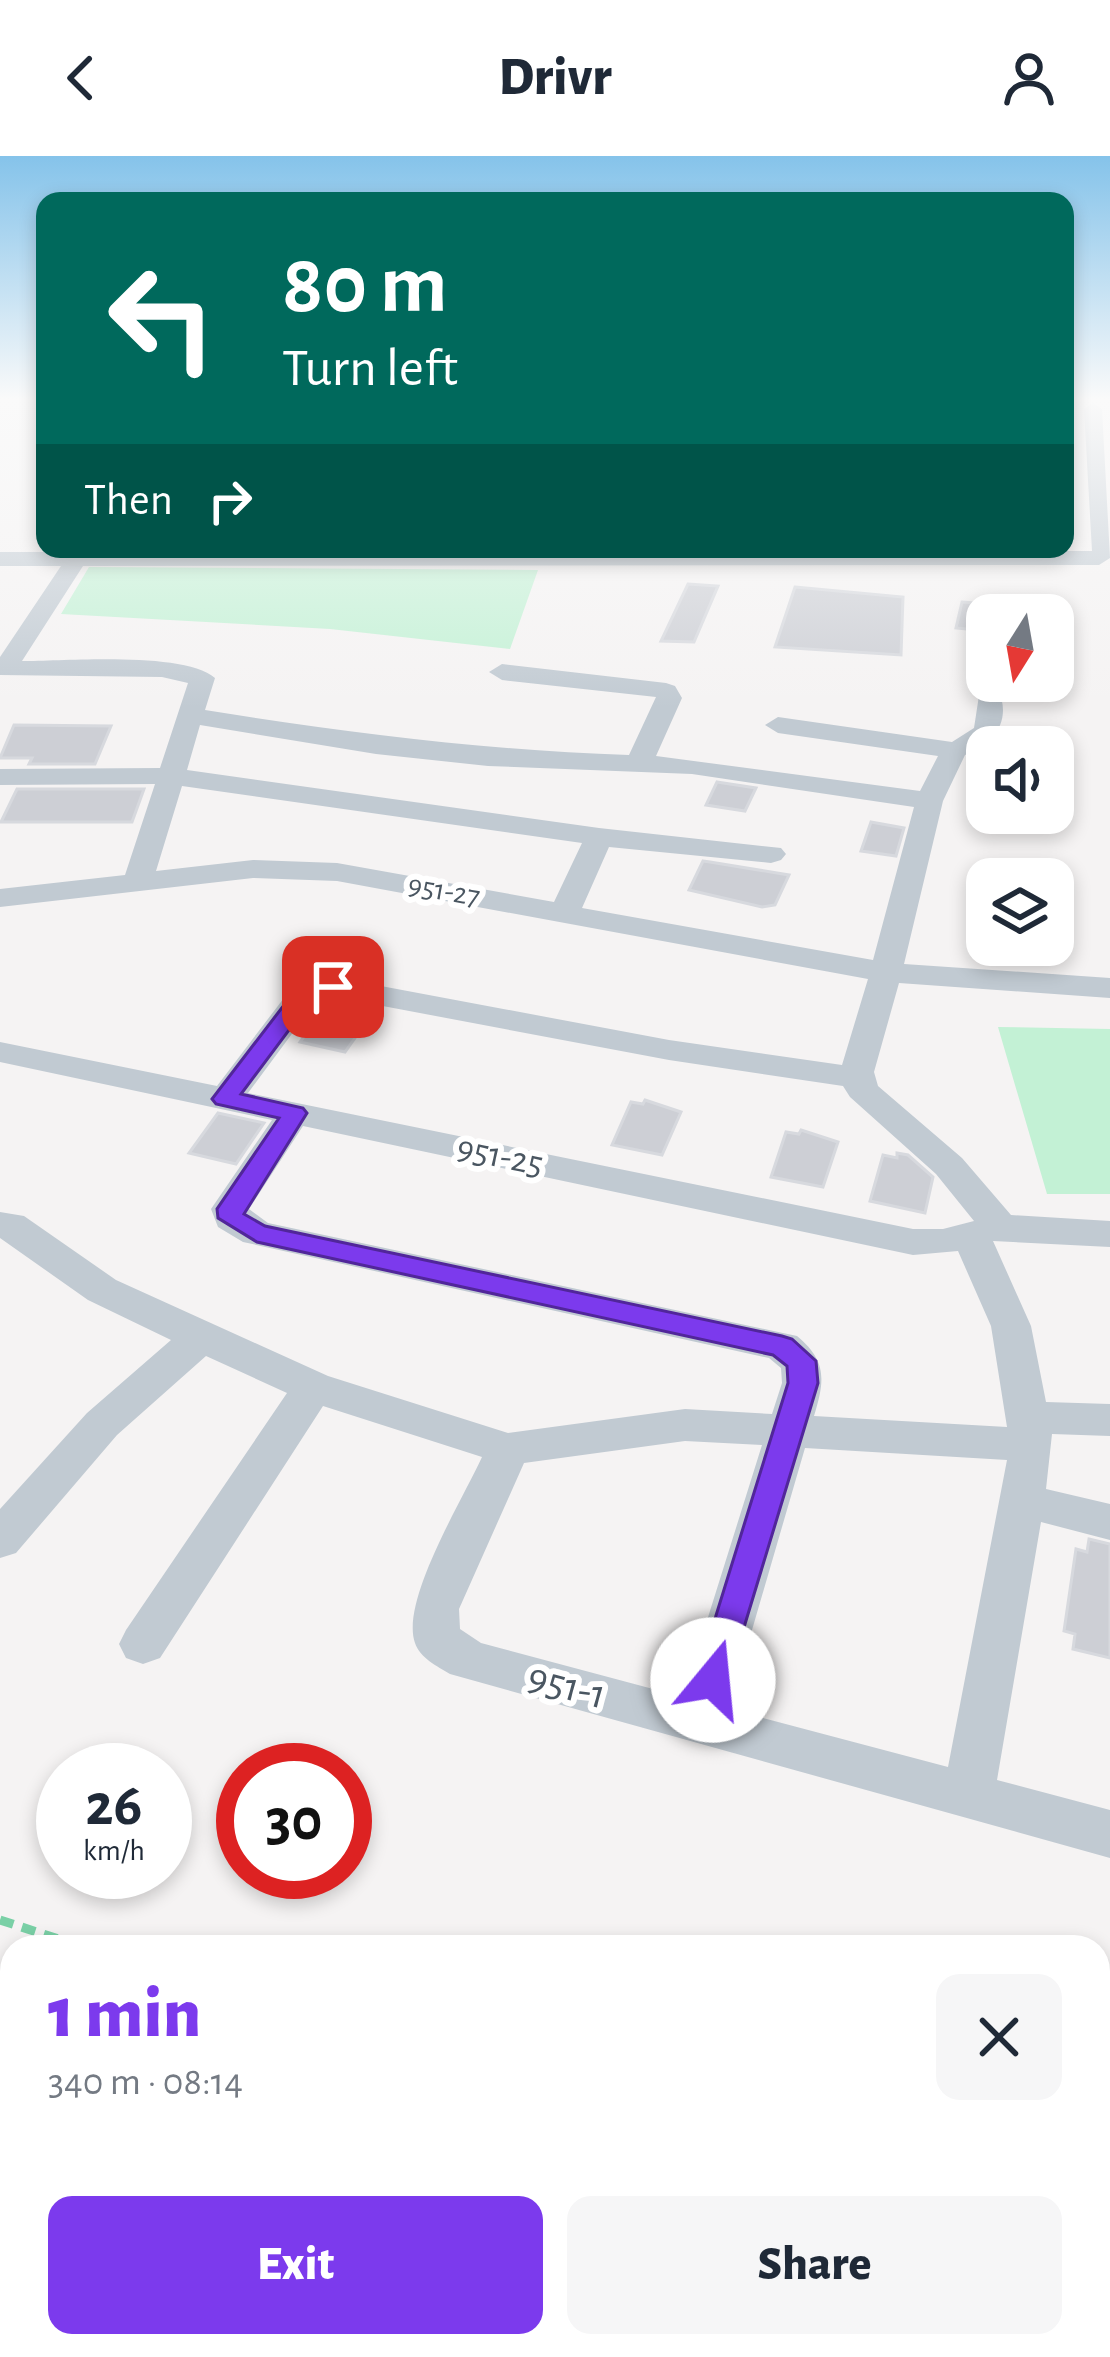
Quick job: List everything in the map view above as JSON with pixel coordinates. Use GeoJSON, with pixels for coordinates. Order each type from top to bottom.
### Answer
{"type":"FeatureCollection","features":[{"type":"Feature","properties":{"kind":"street"},"geometry":{"type":"LineString","coordinates":[[0,559],[1099,558],[1104,550],[1103,503]]}},
{"type":"Feature","properties":{"kind":"street"},"geometry":{"type":"LineString","coordinates":[[3,667],[77,558]]}},
{"type":"Feature","properties":{"kind":"street"},"geometry":{"type":"LineString","coordinates":[[3,667],[161,670],[202,678],[139,882]]}},
{"type":"Feature","properties":{"kind":"street"},"geometry":{"type":"LineString","coordinates":[[502,672],[666,692],[669,698],[640,762]]}},
{"type":"Feature","properties":{"kind":"street"},"geometry":{"type":"LineString","coordinates":[[778,725],[954,750],[977,744],[986,731],[988,702]]}},
{"type":"Feature","properties":{"kind":"street"},"geometry":{"type":"LineString","coordinates":[[188,716],[488,758],[640,762],[929,801]]}},
{"type":"Feature","properties":{"kind":"street"},"geometry":{"type":"LineString","coordinates":[[954,750],[929,801],[859,1078],[862,1090],[949,1166],[985,1230],[1012,1326],[1030,1431],[1022,1500],[968,1795]]}},
{"type":"Feature","properties":{"kind":"street"},"geometry":{"type":"LineString","coordinates":[[0,777],[170,776],[599,837],[772,854]]}},
{"type":"Feature","properties":{"kind":"street"},"geometry":{"type":"LineString","coordinates":[[564,914],[599,837]]}},
{"type":"Feature","properties":{"kind":"street","name":"951-27"},"geometry":{"type":"LineString","coordinates":[[0,898],[253,869],[337,872],[884,972],[1110,988]]}},
{"type":"Feature","properties":{"kind":"street"},"geometry":{"type":"LineString","coordinates":[[225,1099],[302,997],[333,987],[669,1050],[859,1078]]}},
{"type":"Feature","properties":{"kind":"street","name":"951-25"},"geometry":{"type":"LineString","coordinates":[[0,1052],[913,1242],[943,1242],[985,1230],[1110,1234]]}},
{"type":"Feature","properties":{"kind":"street"},"geometry":{"type":"LineString","coordinates":[[294,1113],[230,1209],[231,1218],[257,1233],[782,1346],[801,1361],[803,1383],[701,1721]]}},
{"type":"Feature","properties":{"kind":"street"},"geometry":{"type":"LineString","coordinates":[[0,1225],[10,1225],[102,1290],[313,1387],[508,1449],[685,1425],[788,1431],[1030,1431],[1110,1420]]}},
{"type":"Feature","properties":{"kind":"street"},"geometry":{"type":"LineString","coordinates":[[0,1540],[102,1424],[201,1337]]}},
{"type":"Feature","properties":{"kind":"street"},"geometry":{"type":"LineString","coordinates":[[143,1644],[313,1387]]}},
{"type":"Feature","properties":{"kind":"street","name":"951-1"},"geometry":{"type":"LineString","coordinates":[[508,1449],[435,1609],[437,1639],[466,1660],[1110,1834]]}},
{"type":"Feature","properties":{"kind":"street"},"geometry":{"type":"LineString","coordinates":[[1022,1500],[1110,1522]]}},
{"type":"Feature","properties":{"kind":"path"},"geometry":{"type":"LineString","coordinates":[[0,1920],[46,1935]]}},
{"type":"Feature","properties":{"kind":"green space"},"geometry":{"type":"Polygon","coordinates":[[[89,567],[538,570],[510,649],[330,629],[61,614],[89,567]]]}},
{"type":"Feature","properties":{"kind":"green space"},"geometry":{"type":"Polygon","coordinates":[[[998,1027],[1110,1029],[1110,1194],[1047,1194],[998,1027]]]}},
{"type":"Feature","properties":{"kind":"building"},"geometry":{"type":"Polygon","coordinates":[[[688,584],[718,586],[694,642],[661,641],[688,584]]]}},
{"type":"Feature","properties":{"kind":"building"},"geometry":{"type":"Polygon","coordinates":[[[795,587],[903,597],[901,655],[775,647],[795,587]]]}},
{"type":"Feature","properties":{"kind":"building"},"geometry":{"type":"Polygon","coordinates":[[[962,602],[966,602],[966,629],[956,628],[962,602]]]}},
{"type":"Feature","properties":{"kind":"building"},"geometry":{"type":"Polygon","coordinates":[[[14,725],[111,726],[95,764],[29,764],[32,758],[0,758],[14,725]]]}},
{"type":"Feature","properties":{"kind":"building"},"geometry":{"type":"Polygon","coordinates":[[[717,782],[756,788],[745,811],[706,805],[717,782]]]}},
{"type":"Feature","properties":{"kind":"building"},"geometry":{"type":"Polygon","coordinates":[[[17,789],[144,789],[132,822],[1,822],[17,789]]]}},
{"type":"Feature","properties":{"kind":"building"},"geometry":{"type":"Polygon","coordinates":[[[871,822],[904,828],[896,856],[861,851],[871,822]]]}},
{"type":"Feature","properties":{"kind":"building"},"geometry":{"type":"Polygon","coordinates":[[[703,861],[789,875],[775,905],[762,907],[689,890],[703,861]]]}},
{"type":"Feature","properties":{"kind":"building"},"geometry":{"type":"Polygon","coordinates":[[[327,1006],[372,1014],[345,1052],[300,1042],[327,1006]]]}},
{"type":"Feature","properties":{"kind":"building"},"geometry":{"type":"Polygon","coordinates":[[[645,1100],[681,1112],[662,1155],[612,1145],[631,1102],[643,1104],[645,1100]]]}},
{"type":"Feature","properties":{"kind":"building"},"geometry":{"type":"Polygon","coordinates":[[[218,1113],[264,1123],[236,1164],[189,1153],[218,1113]]]}},
{"type":"Feature","properties":{"kind":"building"},"geometry":{"type":"Polygon","coordinates":[[[801,1130],[838,1142],[823,1187],[771,1177],[786,1132],[799,1134],[801,1130]]]}},
{"type":"Feature","properties":{"kind":"building"},"geometry":{"type":"Polygon","coordinates":[[[897,1153],[908,1155],[933,1177],[925,1213],[870,1201],[883,1155],[897,1158],[897,1153]]]}},
{"type":"Feature","properties":{"kind":"building"},"geometry":{"type":"Polygon","coordinates":[[[1089,1539],[1110,1544],[1110,1658],[1073,1649],[1075,1634],[1064,1631],[1076,1549],[1087,1552],[1089,1539]]]}},
{"type":"Feature","properties":{"kind":"route"},"geometry":{"type":"LineString","coordinates":[[333,987],[302,997],[225,1099],[294,1113],[230,1209],[231,1218],[257,1233],[782,1346],[801,1361],[803,1383],[713,1680]]}}]}
